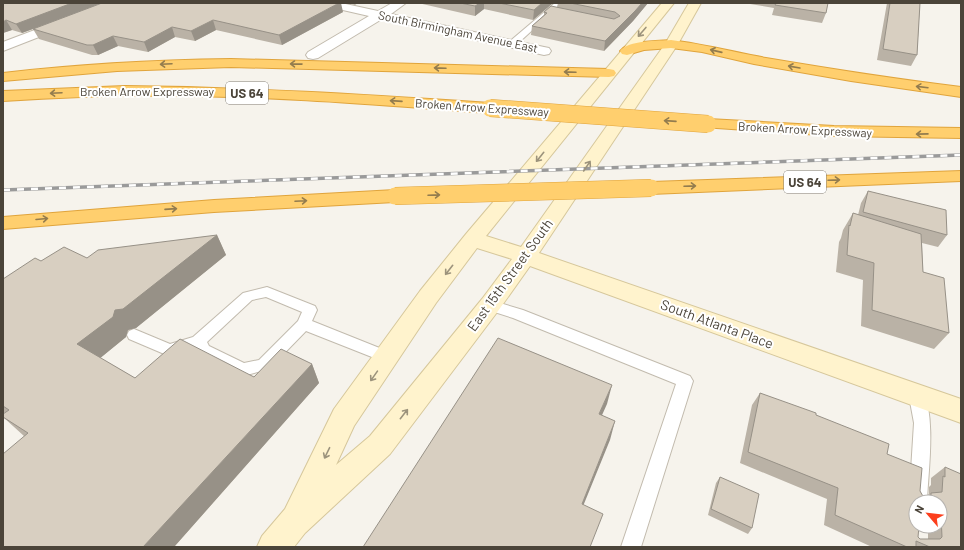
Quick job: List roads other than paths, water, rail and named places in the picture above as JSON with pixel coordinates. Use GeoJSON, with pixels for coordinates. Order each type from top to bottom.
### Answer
{"type":"FeatureCollection","features":[{"type":"Feature","properties":{"kind":"highway"},"geometry":{"type":"LineString","coordinates":[[627,51],[642,46],[671,44],[702,48],[754,60],[851,77],[961,92]]}},
{"type":"Feature","properties":{"kind":"highway"},"geometry":{"type":"LineString","coordinates":[[3,77],[49,71],[126,66],[231,63],[608,73]]}},
{"type":"Feature","properties":{"kind":"highway","name":"Broken Arrow Expressway"},"geometry":{"type":"LineString","coordinates":[[3,96],[95,91],[154,90],[336,97],[794,130],[887,134],[961,133]]}},
{"type":"Feature","properties":{"kind":"highway","name":"US 64"},"geometry":{"type":"LineString","coordinates":[[3,223],[192,207],[395,196],[960,176]]}},
{"type":"Feature","properties":{"kind":"main road","name":"East 15th Street South"},"geometry":{"type":"LineString","coordinates":[[294,522],[344,418],[388,357],[428,297],[473,239],[608,73],[668,3]]}},
{"type":"Feature","properties":{"kind":"main road","name":"East 15th Street South"},"geometry":{"type":"LineString","coordinates":[[274,547],[294,522],[380,445],[490,305],[526,256],[671,44],[695,3]]}},
{"type":"Feature","properties":{"kind":"main road","name":"South Atlanta Place"},"geometry":{"type":"LineString","coordinates":[[473,239],[526,256],[961,411]]}},
{"type":"Feature","properties":{"kind":"street"},"geometry":{"type":"LineString","coordinates":[[3,47],[117,3]]}},
{"type":"Feature","properties":{"kind":"street","name":"South Birmingham Avenue East"},"geometry":{"type":"LineString","coordinates":[[325,3],[544,51]]}},
{"type":"Feature","properties":{"kind":"street"},"geometry":{"type":"LineString","coordinates":[[313,55],[400,3]]}},
{"type":"Feature","properties":{"kind":"lane"},"geometry":{"type":"LineString","coordinates":[[512,44],[553,13],[559,3]]}},
{"type":"Feature","properties":{"kind":"lane"},"geometry":{"type":"LineString","coordinates":[[134,335],[169,350],[198,341],[248,296],[267,292],[310,310],[304,324],[264,365],[243,370],[204,350],[198,341]]}},
{"type":"Feature","properties":{"kind":"lane"},"geometry":{"type":"LineString","coordinates":[[490,305],[518,314],[684,381],[630,547]]}},
{"type":"Feature","properties":{"kind":"lane"},"geometry":{"type":"LineString","coordinates":[[304,324],[388,357]]}},
{"type":"Feature","properties":{"kind":"lane"},"geometry":{"type":"LineString","coordinates":[[917,396],[922,423],[918,494]]}},
{"type":"Feature","properties":{"kind":"railway"},"geometry":{"type":"LineString","coordinates":[[3,190],[961,155]]}}]}
